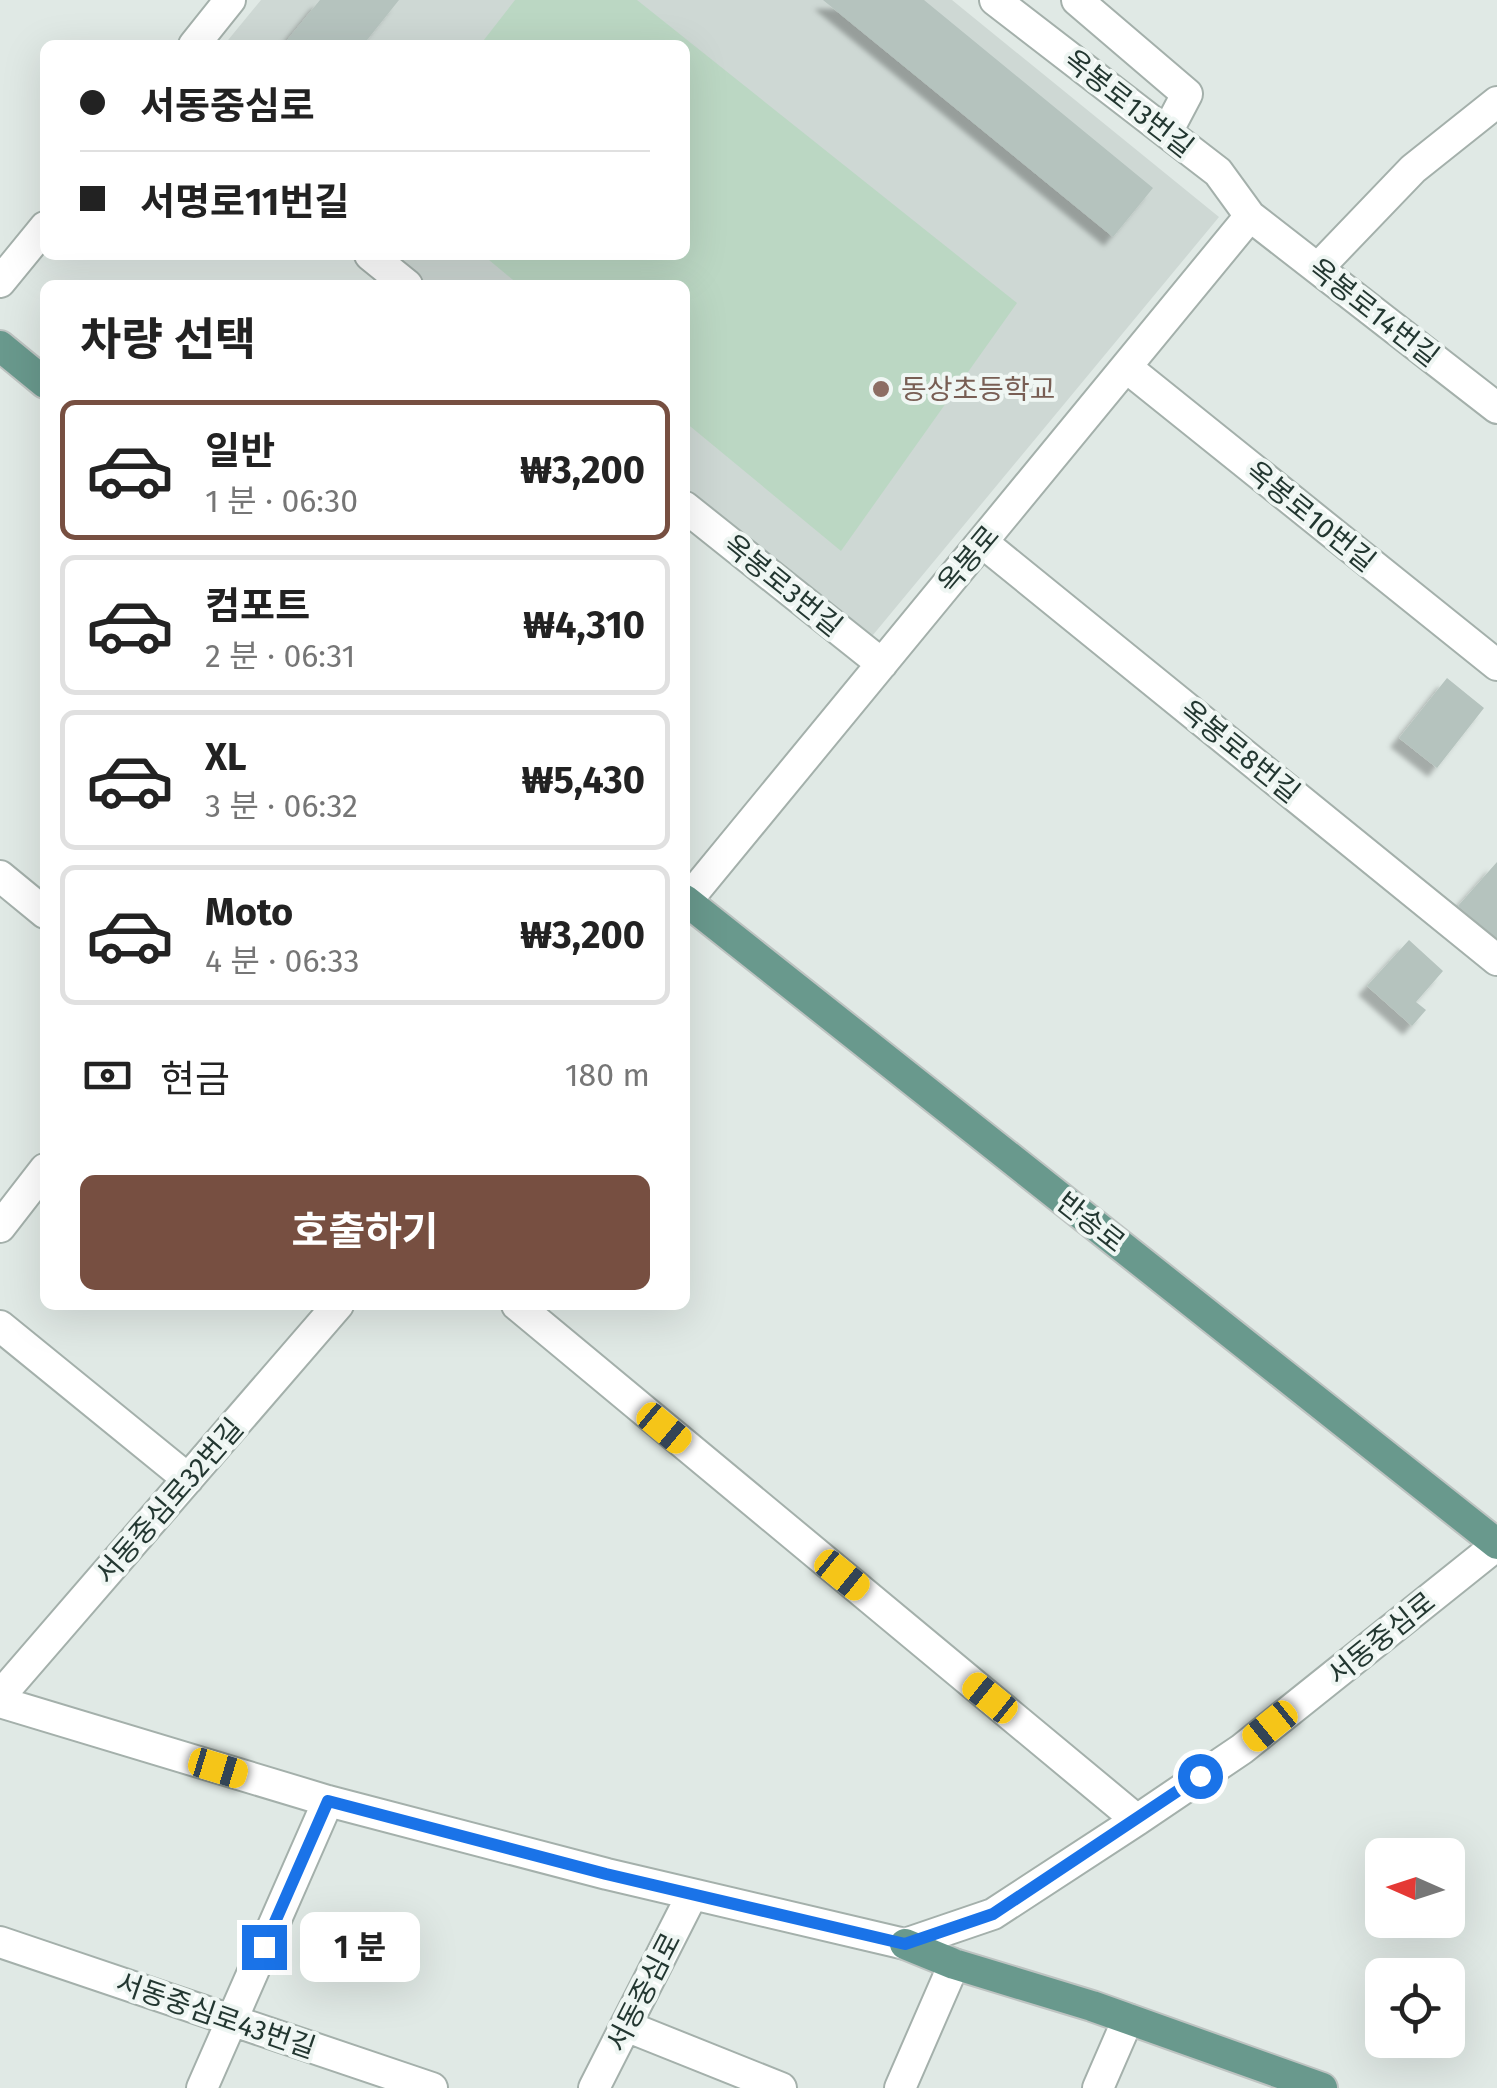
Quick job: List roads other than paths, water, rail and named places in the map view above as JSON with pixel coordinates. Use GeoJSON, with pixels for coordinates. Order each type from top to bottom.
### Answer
{"type":"FeatureCollection","features":[{"type":"Feature","properties":{"kind":"main road"},"geometry":{"type":"LineString","coordinates":[[0,346],[40,379]]}},
{"type":"Feature","properties":{"kind":"main road","name":"반송로"},"geometry":{"type":"LineString","coordinates":[[690,904],[1497,1544]]}},
{"type":"Feature","properties":{"kind":"main road","name":"서동중심로"},"geometry":{"type":"LineString","coordinates":[[905,1944],[1322,2088]]}},
{"type":"Feature","properties":{"kind":"street"},"geometry":{"type":"LineString","coordinates":[[198,40],[230,0]]}},
{"type":"Feature","properties":{"kind":"street","name":"옥봉로13번길"},"geometry":{"type":"LineString","coordinates":[[995,0],[1218,172],[1250,216]]}},
{"type":"Feature","properties":{"kind":"street"},"geometry":{"type":"LineString","coordinates":[[1077,0],[1187,94],[1168,132]]}},
{"type":"Feature","properties":{"kind":"street"},"geometry":{"type":"LineString","coordinates":[[1318,268],[1413,169],[1497,102]]}},
{"type":"Feature","properties":{"kind":"street","name":"옥봉로14번길"},"geometry":{"type":"LineString","coordinates":[[1250,216],[1497,408]]}},
{"type":"Feature","properties":{"kind":"street","name":"옥봉로"},"geometry":{"type":"LineString","coordinates":[[690,896],[1250,216]]}},
{"type":"Feature","properties":{"kind":"street"},"geometry":{"type":"LineString","coordinates":[[0,282],[40,233]]}},
{"type":"Feature","properties":{"kind":"street"},"geometry":{"type":"LineString","coordinates":[[376,260],[401,280]]}},
{"type":"Feature","properties":{"kind":"street","name":"옥봉로10번길"},"geometry":{"type":"LineString","coordinates":[[1126,367],[1497,665]]}},
{"type":"Feature","properties":{"kind":"street","name":"옥봉로3번길"},"geometry":{"type":"LineString","coordinates":[[690,511],[882,664]]}},
{"type":"Feature","properties":{"kind":"street","name":"옥봉로8번길"},"geometry":{"type":"LineString","coordinates":[[982,542],[1497,960]]}},
{"type":"Feature","properties":{"kind":"street"},"geometry":{"type":"LineString","coordinates":[[0,876],[40,910]]}},
{"type":"Feature","properties":{"kind":"street"},"geometry":{"type":"LineString","coordinates":[[0,1227],[40,1175]]}},
{"type":"Feature","properties":{"kind":"street","name":"서동중심로32번길"},"geometry":{"type":"LineString","coordinates":[[0,1699],[334,1310]]}},
{"type":"Feature","properties":{"kind":"street"},"geometry":{"type":"LineString","coordinates":[[523,1310],[1138,1820]]}},
{"type":"Feature","properties":{"kind":"street"},"geometry":{"type":"LineString","coordinates":[[0,1326],[188,1479]]}},
{"type":"Feature","properties":{"kind":"street","name":"서동중심로"},"geometry":{"type":"LineString","coordinates":[[0,1699],[328,1801],[692,1896],[905,1944],[993,1914],[1138,1820],[1242,1749],[1497,1544]]}},
{"type":"Feature","properties":{"kind":"street"},"geometry":{"type":"LineString","coordinates":[[202,2088],[328,1801]]}},
{"type":"Feature","properties":{"kind":"street","name":"서동중심로"},"geometry":{"type":"LineString","coordinates":[[594,2088],[692,1896]]}},
{"type":"Feature","properties":{"kind":"street","name":"서동중심로43번길"},"geometry":{"type":"LineString","coordinates":[[0,1942],[432,2088]]}},
{"type":"Feature","properties":{"kind":"street"},"geometry":{"type":"LineString","coordinates":[[900,2088],[954,1964]]}},
{"type":"Feature","properties":{"kind":"street"},"geometry":{"type":"LineString","coordinates":[[1098,2088],[1128,2019]]}},
{"type":"Feature","properties":{"kind":"street"},"geometry":{"type":"LineString","coordinates":[[626,2026],[781,2088]]}},
{"type":"Feature","properties":{"kind":"place","name":"동상초등학교"},"geometry":{"type":"Point","coordinates":[881,389]}}]}
